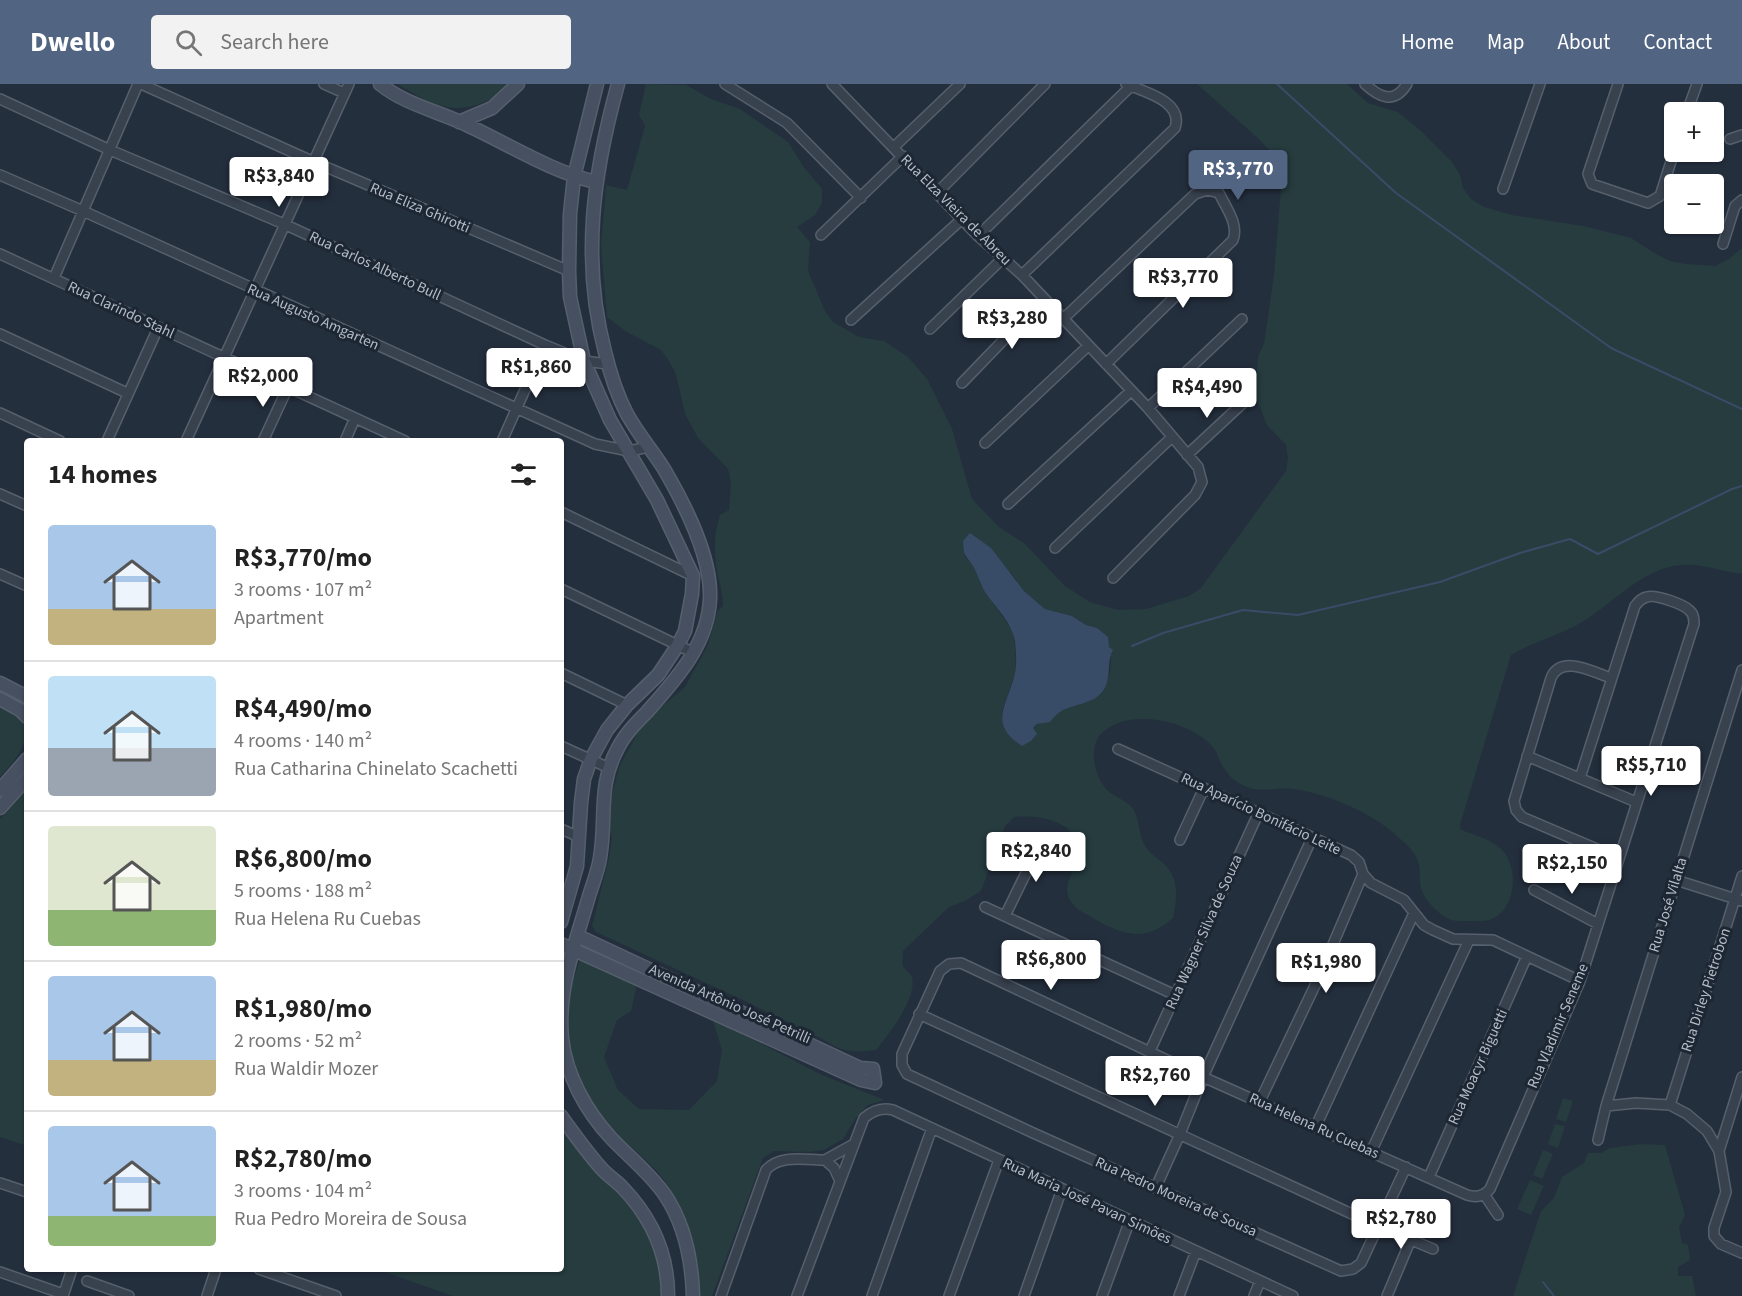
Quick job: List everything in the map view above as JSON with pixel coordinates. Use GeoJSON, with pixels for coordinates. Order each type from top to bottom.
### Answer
{"type":"FeatureCollection","features":[{"type":"Feature","properties":{"kind":"main road"},"geometry":{"type":"LineString","coordinates":[[380,84],[390,92],[574,177],[596,182]]}},
{"type":"Feature","properties":{"kind":"main road"},"geometry":{"type":"LineString","coordinates":[[459,122],[492,108],[518,84]]}},
{"type":"Feature","properties":{"kind":"main road"},"geometry":{"type":"LineString","coordinates":[[564,905],[577,866],[584,779],[591,759],[606,730],[657,675],[678,645],[690,613],[693,576],[657,500],[610,420],[584,361],[570,297],[568,272],[574,177],[597,84]]}},
{"type":"Feature","properties":{"kind":"main road"},"geometry":{"type":"LineString","coordinates":[[564,992],[600,861],[603,837],[602,803],[609,768],[622,739],[677,678],[694,653],[702,636],[709,611],[710,577],[694,532],[663,468],[626,412],[608,364],[595,309],[591,276],[591,245],[596,182],[618,84]]}},
{"type":"Feature","properties":{"kind":"main road"},"geometry":{"type":"LineString","coordinates":[[2,686],[24,696]]}},
{"type":"Feature","properties":{"kind":"main road"},"geometry":{"type":"LineString","coordinates":[[5,701],[24,714]]}},
{"type":"Feature","properties":{"kind":"main road"},"geometry":{"type":"LineString","coordinates":[[0,790],[24,762]]}},
{"type":"Feature","properties":{"kind":"main road"},"geometry":{"type":"LineString","coordinates":[[0,808],[24,781]]}},
{"type":"Feature","properties":{"kind":"main road"},"geometry":{"type":"LineString","coordinates":[[564,910],[579,934]]}},
{"type":"Feature","properties":{"kind":"main road","name":"Avenida Artônio José Petrilli"},"geometry":{"type":"LineString","coordinates":[[564,945],[861,1080],[875,1083],[873,1069],[860,1068],[579,934]]}},
{"type":"Feature","properties":{"kind":"main road"},"geometry":{"type":"LineString","coordinates":[[564,1047],[578,1092],[593,1117],[612,1139],[642,1166],[664,1193],[675,1212],[689,1256],[693,1296]]}},
{"type":"Feature","properties":{"kind":"main road"},"geometry":{"type":"LineString","coordinates":[[564,1120],[603,1170],[622,1186],[645,1216],[660,1246],[665,1263],[668,1296]]}},
{"type":"Feature","properties":{"kind":"street"},"geometry":{"type":"LineString","coordinates":[[54,278],[140,84]]}},
{"type":"Feature","properties":{"kind":"street","name":"Rua Eliza Ghirotti"},"geometry":{"type":"LineString","coordinates":[[140,84],[568,272]]}},
{"type":"Feature","properties":{"kind":"street"},"geometry":{"type":"LineString","coordinates":[[187,438],[346,88],[324,84]]}},
{"type":"Feature","properties":{"kind":"street"},"geometry":{"type":"LineString","coordinates":[[720,84],[739,91]]}},
{"type":"Feature","properties":{"kind":"street"},"geometry":{"type":"LineString","coordinates":[[725,84],[787,123],[861,198]]}},
{"type":"Feature","properties":{"kind":"street","name":"Rua Elza Vieira de Abreu"},"geometry":{"type":"LineString","coordinates":[[832,84],[978,236],[1022,275],[1148,408],[1201,474],[1200,489],[1113,578]]}},
{"type":"Feature","properties":{"kind":"street"},"geometry":{"type":"LineString","coordinates":[[894,147],[960,84]]}},
{"type":"Feature","properties":{"kind":"street"},"geometry":{"type":"LineString","coordinates":[[937,193],[1045,84]]}},
{"type":"Feature","properties":{"kind":"street"},"geometry":{"type":"LineString","coordinates":[[1365,84],[1379,95],[1394,96],[1407,84]]}},
{"type":"Feature","properties":{"kind":"street"},"geometry":{"type":"LineString","coordinates":[[1503,189],[1540,84]]}},
{"type":"Feature","properties":{"kind":"street"},"geometry":{"type":"LineString","coordinates":[[1618,84],[1588,174],[1592,184],[1648,202],[1659,196],[1671,162]]}},
{"type":"Feature","properties":{"kind":"street"},"geometry":{"type":"LineString","coordinates":[[1691,102],[1697,84]]}},
{"type":"Feature","properties":{"kind":"street"},"geometry":{"type":"LineString","coordinates":[[978,236],[1128,85],[1172,106],[1177,116],[1172,132],[1022,275]]}},
{"type":"Feature","properties":{"kind":"street","name":"Rua Carlos Alberto Bull"},"geometry":{"type":"LineString","coordinates":[[0,99],[110,150],[284,224],[545,345],[584,361],[608,364]]}},
{"type":"Feature","properties":{"kind":"street"},"geometry":{"type":"LineString","coordinates":[[1730,139],[1742,135]]}},
{"type":"Feature","properties":{"kind":"street"},"geometry":{"type":"LineString","coordinates":[[821,235],[903,156]]}},
{"type":"Feature","properties":{"kind":"street","name":"Rua Augusto Amgarten"},"geometry":{"type":"LineString","coordinates":[[0,175],[595,444],[628,451]]}},
{"type":"Feature","properties":{"kind":"street"},"geometry":{"type":"LineString","coordinates":[[1063,319],[1195,194],[1207,190],[1219,193],[1235,225],[1235,237],[1228,247],[1106,364]]}},
{"type":"Feature","properties":{"kind":"street"},"geometry":{"type":"LineString","coordinates":[[1724,244],[1735,207],[1742,200]]}},
{"type":"Feature","properties":{"kind":"street"},"geometry":{"type":"LineString","coordinates":[[851,320],[962,219]]}},
{"type":"Feature","properties":{"kind":"street","name":"Rua Clarindo Stahl"},"geometry":{"type":"LineString","coordinates":[[0,254],[398,438]]}},
{"type":"Feature","properties":{"kind":"street"},"geometry":{"type":"LineString","coordinates":[[930,329],[1002,259]]}},
{"type":"Feature","properties":{"kind":"street"},"geometry":{"type":"LineString","coordinates":[[962,382],[1043,299]]}},
{"type":"Feature","properties":{"kind":"street"},"geometry":{"type":"LineString","coordinates":[[1148,408],[1242,319]]}},
{"type":"Feature","properties":{"kind":"street"},"geometry":{"type":"LineString","coordinates":[[107,438],[158,328]]}},
{"type":"Feature","properties":{"kind":"street"},"geometry":{"type":"LineString","coordinates":[[0,334],[128,393]]}},
{"type":"Feature","properties":{"kind":"street"},"geometry":{"type":"LineString","coordinates":[[503,438],[545,345]]}},
{"type":"Feature","properties":{"kind":"street"},"geometry":{"type":"LineString","coordinates":[[985,442],[1088,346]]}},
{"type":"Feature","properties":{"kind":"street"},"geometry":{"type":"LineString","coordinates":[[264,438],[288,387]]}},
{"type":"Feature","properties":{"kind":"street"},"geometry":{"type":"LineString","coordinates":[[1008,504],[1131,391]]}},
{"type":"Feature","properties":{"kind":"street"},"geometry":{"type":"LineString","coordinates":[[1187,455],[1244,402]]}},
{"type":"Feature","properties":{"kind":"street"},"geometry":{"type":"LineString","coordinates":[[0,413],[54,438]]}},
{"type":"Feature","properties":{"kind":"street"},"geometry":{"type":"LineString","coordinates":[[346,438],[355,418]]}},
{"type":"Feature","properties":{"kind":"street"},"geometry":{"type":"LineString","coordinates":[[1055,548],[1172,437]]}},
{"type":"Feature","properties":{"kind":"street"},"geometry":{"type":"LineString","coordinates":[[628,451],[649,447]]}},
{"type":"Feature","properties":{"kind":"street"},"geometry":{"type":"LineString","coordinates":[[0,494],[24,505]]}},
{"type":"Feature","properties":{"kind":"street"},"geometry":{"type":"LineString","coordinates":[[564,513],[693,576]]}},
{"type":"Feature","properties":{"kind":"street"},"geometry":{"type":"LineString","coordinates":[[0,574],[24,585]]}},
{"type":"Feature","properties":{"kind":"street"},"geometry":{"type":"LineString","coordinates":[[564,590],[694,653]]}},
{"type":"Feature","properties":{"kind":"street","name":"Rua Vladimir Seneme"},"geometry":{"type":"LineString","coordinates":[[1484,1194],[1490,1189],[1580,981],[1694,624],[1692,613],[1670,601],[1645,597],[1635,606],[1611,678]]}},
{"type":"Feature","properties":{"kind":"street"},"geometry":{"type":"LineString","coordinates":[[1580,778],[1611,678],[1570,665],[1555,670],[1551,678],[1515,798],[1515,807],[1522,817],[1618,858]]}},
{"type":"Feature","properties":{"kind":"street","name":"Rua José Vilalta"},"geometry":{"type":"LineString","coordinates":[[1598,1140],[1606,1106],[1742,670]]}},
{"type":"Feature","properties":{"kind":"street"},"geometry":{"type":"LineString","coordinates":[[564,674],[627,705]]}},
{"type":"Feature","properties":{"kind":"street"},"geometry":{"type":"LineString","coordinates":[[564,747],[609,768]]}},
{"type":"Feature","properties":{"kind":"street","name":"Rua Aparício Bonifácio Leite"},"geometry":{"type":"LineString","coordinates":[[1119,749],[1351,855],[1359,862],[1363,874],[1374,885],[1404,900],[1424,925],[1443,935],[1469,940],[1493,940],[1580,981]]}},
{"type":"Feature","properties":{"kind":"street"},"geometry":{"type":"LineString","coordinates":[[1527,756],[1636,802]]}},
{"type":"Feature","properties":{"kind":"street"},"geometry":{"type":"LineString","coordinates":[[1180,840],[1204,788]]}},
{"type":"Feature","properties":{"kind":"street","name":"Rua Wagner Silva de Souza"},"geometry":{"type":"LineString","coordinates":[[1150,1051],[1258,814]]}},
{"type":"Feature","properties":{"kind":"street"},"geometry":{"type":"LineString","coordinates":[[564,830],[579,837]]}},
{"type":"Feature","properties":{"kind":"street"},"geometry":{"type":"LineString","coordinates":[[1005,916],[1042,838]]}},
{"type":"Feature","properties":{"kind":"street"},"geometry":{"type":"LineString","coordinates":[[1156,1187],[1203,1077],[1312,838]]}},
{"type":"Feature","properties":{"kind":"street"},"geometry":{"type":"LineString","coordinates":[[1260,1101],[1319,977],[1363,874]]}},
{"type":"Feature","properties":{"kind":"street","name":"Rua Dirley Pietrobon"},"geometry":{"type":"LineString","coordinates":[[1670,1105],[1738,900],[1742,876]]}},
{"type":"Feature","properties":{"kind":"street"},"geometry":{"type":"LineString","coordinates":[[1676,880],[1738,900]]}},
{"type":"Feature","properties":{"kind":"street"},"geometry":{"type":"LineString","coordinates":[[1534,890],[1598,924]]}},
{"type":"Feature","properties":{"kind":"street"},"geometry":{"type":"LineString","coordinates":[[985,907],[1175,994]]}},
{"type":"Feature","properties":{"kind":"street"},"geometry":{"type":"LineString","coordinates":[[1316,1126],[1414,914]]}},
{"type":"Feature","properties":{"kind":"street"},"geometry":{"type":"LineString","coordinates":[[1371,1152],[1469,940]]}},
{"type":"Feature","properties":{"kind":"street","name":"Rua Moacyr Biguetti"},"geometry":{"type":"LineString","coordinates":[[1429,1177],[1527,956]]}},
{"type":"Feature","properties":{"kind":"street","name":"Rua Helena Ru Cuebas"},"geometry":{"type":"LineString","coordinates":[[919,1014],[940,971],[949,964],[961,963],[1203,1077],[1470,1196],[1484,1194]]}},
{"type":"Feature","properties":{"kind":"street"},"geometry":{"type":"LineString","coordinates":[[919,1014],[1378,1226],[1433,1249]]}},
{"type":"Feature","properties":{"kind":"street","name":"Rua Pedro Moreira de Sousa"},"geometry":{"type":"LineString","coordinates":[[919,1014],[902,1054],[902,1062],[907,1074],[1341,1271],[1350,1271],[1359,1266],[1406,1167]]}},
{"type":"Feature","properties":{"kind":"street"},"geometry":{"type":"LineString","coordinates":[[1719,1151],[1742,1077]]}},
{"type":"Feature","properties":{"kind":"street"},"geometry":{"type":"LineString","coordinates":[[1606,1106],[1636,1103],[1670,1105],[1696,1121],[1707,1131],[1719,1151],[1726,1192],[1714,1228],[1714,1236],[1721,1244],[1742,1253]]}},
{"type":"Feature","properties":{"kind":"street","name":"Rua Maria José Pavan Simões"},"geometry":{"type":"LineString","coordinates":[[854,1144],[864,1118],[880,1109],[893,1110],[1293,1296]]}},
{"type":"Feature","properties":{"kind":"street"},"geometry":{"type":"LineString","coordinates":[[872,1296],[932,1128]]}},
{"type":"Feature","properties":{"kind":"street"},"geometry":{"type":"LineString","coordinates":[[721,1296],[766,1170],[772,1163],[781,1160],[825,1160],[854,1144]]}},
{"type":"Feature","properties":{"kind":"street"},"geometry":{"type":"LineString","coordinates":[[797,1296],[854,1144]]}},
{"type":"Feature","properties":{"kind":"street"},"geometry":{"type":"LineString","coordinates":[[825,1160],[834,1167],[840,1181]]}},
{"type":"Feature","properties":{"kind":"street"},"geometry":{"type":"LineString","coordinates":[[949,1296],[999,1160]]}},
{"type":"Feature","properties":{"kind":"street"},"geometry":{"type":"LineString","coordinates":[[0,1183],[24,1191]]}},
{"type":"Feature","properties":{"kind":"street"},"geometry":{"type":"LineString","coordinates":[[1024,1296],[1062,1189]]}},
{"type":"Feature","properties":{"kind":"street"},"geometry":{"type":"LineString","coordinates":[[1484,1194],[1498,1215]]}},
{"type":"Feature","properties":{"kind":"street"},"geometry":{"type":"LineString","coordinates":[[1102,1296],[1130,1220]]}},
{"type":"Feature","properties":{"kind":"street"},"geometry":{"type":"LineString","coordinates":[[1387,1296],[1411,1239]]}},
{"type":"Feature","properties":{"kind":"street"},"geometry":{"type":"LineString","coordinates":[[1179,1296],[1196,1251]]}},
{"type":"Feature","properties":{"kind":"street"},"geometry":{"type":"LineString","coordinates":[[0,1272],[63,1295],[71,1272]]}},
{"type":"Feature","properties":{"kind":"street"},"geometry":{"type":"LineString","coordinates":[[207,1296],[215,1272]]}},
{"type":"Feature","properties":{"kind":"street"},"geometry":{"type":"LineString","coordinates":[[268,1272],[336,1296]]}},
{"type":"Feature","properties":{"kind":"street"},"geometry":{"type":"LineString","coordinates":[[87,1281],[129,1296]]}},
{"type":"Feature","properties":{"kind":"street"},"geometry":{"type":"LineString","coordinates":[[1254,1296],[1260,1281]]}},
{"type":"Feature","properties":{"kind":"green space"},"geometry":{"type":"Polygon","coordinates":[[[397,84],[510,84],[485,102],[457,108],[446,107],[421,98],[397,84]]]}},
{"type":"Feature","properties":{"kind":"green space"},"geometry":{"type":"Polygon","coordinates":[[[646,84],[686,85],[711,99],[740,109],[788,142],[803,166],[822,189],[822,203],[815,215],[797,227],[810,242],[808,271],[825,311],[833,322],[859,337],[884,341],[908,357],[927,379],[952,429],[972,499],[999,527],[1024,543],[1065,586],[1090,602],[1118,610],[1146,609],[1189,596],[1201,588],[1286,471],[1288,458],[1286,445],[1267,425],[1256,397],[1258,356],[1264,344],[1274,275],[1282,176],[1269,150],[1260,140],[1197,84],[1347,84],[1368,103],[1398,112],[1421,131],[1452,162],[1460,175],[1463,188],[1471,199],[1484,207],[1512,215],[1583,226],[1631,238],[1670,261],[1685,264],[1715,266],[1729,259],[1742,248],[1742,574],[1697,565],[1667,567],[1639,580],[1575,626],[1511,655],[1460,825],[1460,829],[1487,840],[1501,849],[1511,866],[1513,886],[1511,896],[1500,914],[1492,919],[1455,921],[1439,913],[1428,901],[1420,885],[1419,864],[1413,852],[1391,831],[1370,816],[1317,794],[1286,789],[1258,790],[1247,787],[1227,772],[1213,747],[1190,730],[1159,720],[1127,720],[1113,725],[1097,739],[1094,763],[1099,779],[1108,791],[1129,804],[1134,810],[1146,847],[1172,875],[1176,889],[1173,918],[1153,931],[1133,934],[1114,929],[1082,912],[1073,905],[1067,892],[1078,853],[1077,842],[1072,833],[1065,827],[1045,819],[1014,817],[1005,826],[981,891],[949,907],[903,951],[903,966],[912,978],[910,996],[894,1026],[876,1050],[848,1051],[836,1047],[747,1002],[596,932],[592,926],[609,858],[612,838],[608,824],[609,807],[619,767],[641,727],[685,687],[707,647],[718,611],[723,606],[715,538],[720,515],[729,510],[731,483],[728,469],[698,438],[685,414],[676,374],[661,350],[625,331],[607,317],[601,246],[606,185],[627,190],[645,126],[639,115],[646,84]],[[964,555],[973,566],[986,593],[1012,630],[1016,672],[1002,711],[1003,725],[1033,728],[1041,722],[1050,722],[1058,712],[1100,695],[1105,688],[1111,660],[1109,647],[1097,628],[1086,625],[1072,616],[1045,609],[1024,591],[1011,573],[964,555]]]}},
{"type":"Feature","properties":{"kind":"green space"},"geometry":{"type":"Polygon","coordinates":[[[0,704],[22,720],[24,743],[0,777],[0,704]]]}},
{"type":"Feature","properties":{"kind":"green space"},"geometry":{"type":"Polygon","coordinates":[[[24,792],[24,1145],[0,1137],[0,819],[24,792]]]}},
{"type":"Feature","properties":{"kind":"green space"},"geometry":{"type":"Polygon","coordinates":[[[580,959],[637,985],[631,1011],[617,1020],[604,1057],[618,1090],[639,1109],[689,1110],[717,1081],[722,1050],[712,1018],[822,1075],[885,1100],[868,1105],[855,1119],[843,1139],[824,1150],[774,1151],[763,1158],[712,1296],[700,1296],[698,1265],[691,1235],[672,1193],[646,1160],[612,1129],[591,1101],[583,1085],[572,1051],[568,1015],[570,993],[580,959]]]}},
{"type":"Feature","properties":{"kind":"green space"},"geometry":{"type":"Polygon","coordinates":[[[1563,1098],[1573,1101],[1566,1122],[1556,1119],[1563,1098]]]}},
{"type":"Feature","properties":{"kind":"green space"},"geometry":{"type":"Polygon","coordinates":[[[1555,1124],[1565,1126],[1558,1148],[1548,1144],[1555,1124]]]}},
{"type":"Feature","properties":{"kind":"green space"},"geometry":{"type":"Polygon","coordinates":[[[564,1128],[648,1230],[663,1274],[663,1296],[453,1296],[385,1272],[564,1272],[564,1128]]]}},
{"type":"Feature","properties":{"kind":"green space"},"geometry":{"type":"Polygon","coordinates":[[[1641,1144],[1665,1145],[1685,1215],[1679,1228],[1682,1243],[1688,1245],[1690,1260],[1678,1267],[1678,1276],[1692,1276],[1696,1296],[1513,1296],[1541,1211],[1554,1198],[1562,1177],[1584,1163],[1588,1153],[1601,1153],[1610,1148],[1641,1144]]]}},
{"type":"Feature","properties":{"kind":"green space"},"geometry":{"type":"Polygon","coordinates":[[[1543,1150],[1553,1154],[1542,1179],[1533,1175],[1543,1150]]]}},
{"type":"Feature","properties":{"kind":"green space"},"geometry":{"type":"Polygon","coordinates":[[[1530,1180],[1544,1186],[1531,1215],[1517,1209],[1530,1180]]]}},
{"type":"Feature","properties":{"kind":"water"},"geometry":{"type":"Polygon","coordinates":[[[970,533],[991,548],[1024,591],[1045,609],[1072,616],[1086,625],[1097,628],[1108,637],[1109,647],[1113,650],[1103,691],[1094,699],[1060,712],[1050,722],[1037,724],[1033,728],[1037,734],[1022,746],[1011,737],[1002,721],[1016,669],[1015,641],[1007,622],[987,595],[965,555],[963,541],[970,533]]]}},
{"type":"Feature","properties":{"kind":"waterway"},"geometry":{"type":"LineString","coordinates":[[1277,84],[1396,193],[1611,348],[1742,409]]}},
{"type":"Feature","properties":{"kind":"waterway"},"geometry":{"type":"LineString","coordinates":[[1132,646],[1163,633],[1243,610],[1298,615],[1440,582],[1520,553],[1570,539],[1598,554],[1742,486]]}},
{"type":"Feature","properties":{"kind":"waterway"},"geometry":{"type":"LineString","coordinates":[[1543,1282],[1554,1296]]}}]}
